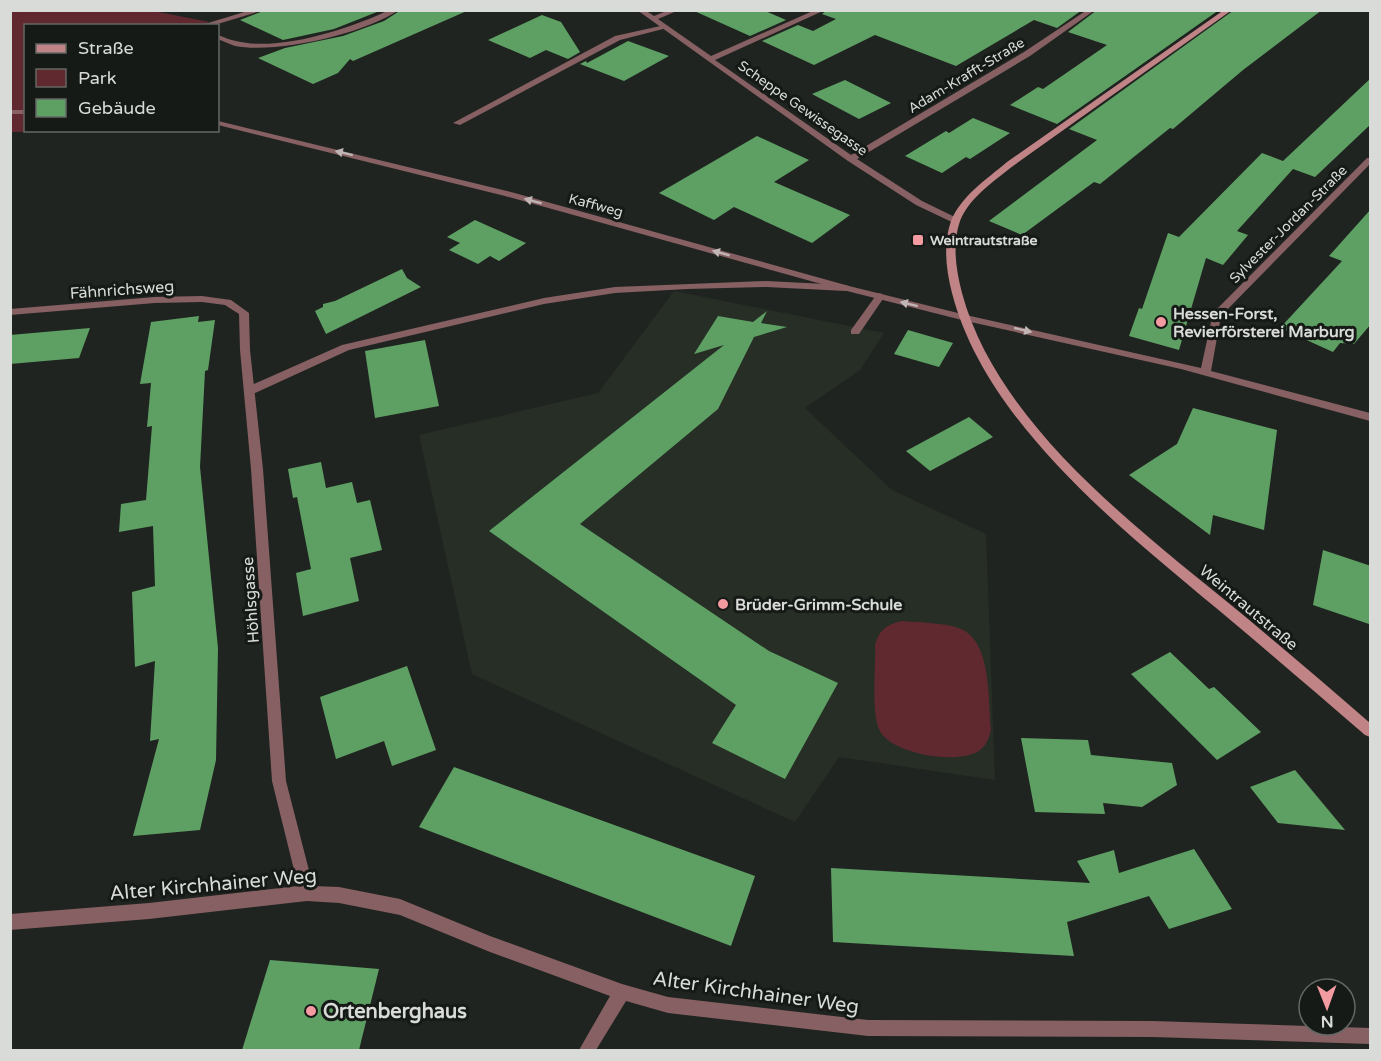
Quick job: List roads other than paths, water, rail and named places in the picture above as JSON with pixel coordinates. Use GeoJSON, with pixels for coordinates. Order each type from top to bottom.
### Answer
{"type":"FeatureCollection","features":[{"type":"Feature","properties":{"kind":"main road","name":"Weintrautstraße"},"geometry":{"type":"LineString","coordinates":[[1229,10],[1010,164],[980,190],[956,221],[951,239],[951,264],[956,293],[990,365],[1013,402],[1064,465],[1155,550],[1371,731]]}},
{"type":"Feature","properties":{"kind":"street"},"geometry":{"type":"LineString","coordinates":[[209,24],[261,10]]}},
{"type":"Feature","properties":{"kind":"street"},"geometry":{"type":"LineString","coordinates":[[219,38],[227,44],[263,47],[329,35],[396,10]]}},
{"type":"Feature","properties":{"kind":"street","name":"Scheppe Gewissegasse"},"geometry":{"type":"LineString","coordinates":[[640,10],[851,159],[919,203],[956,221]]}},
{"type":"Feature","properties":{"kind":"street"},"geometry":{"type":"LineString","coordinates":[[653,19],[676,10]]}},
{"type":"Feature","properties":{"kind":"street"},"geometry":{"type":"LineString","coordinates":[[711,59],[822,10]]}},
{"type":"Feature","properties":{"kind":"street","name":"Adam-Krafft-Straße"},"geometry":{"type":"LineString","coordinates":[[851,159],[1027,54],[1092,10]]}},
{"type":"Feature","properties":{"kind":"street"},"geometry":{"type":"LineString","coordinates":[[457,123],[618,38],[665,27]]}},
{"type":"Feature","properties":{"kind":"street","name":"Kaffweg"},"geometry":{"type":"LineString","coordinates":[[219,123],[508,194],[846,288],[966,318],[1114,350],[1371,417]]}},
{"type":"Feature","properties":{"kind":"street","name":"Sylvester-Jordan-Straße"},"geometry":{"type":"LineString","coordinates":[[1205,373],[1216,315],[1371,160]]}},
{"type":"Feature","properties":{"kind":"street"},"geometry":{"type":"LineString","coordinates":[[249,392],[346,346],[544,301],[615,290],[676,286],[766,284],[846,288]]}},
{"type":"Feature","properties":{"kind":"street"},"geometry":{"type":"LineString","coordinates":[[855,332],[880,296]]}},
{"type":"Feature","properties":{"kind":"street","name":"Fähnrichsweg"},"geometry":{"type":"LineString","coordinates":[[10,312],[155,300],[202,299],[235,306]]}},
{"type":"Feature","properties":{"kind":"street","name":"Höhlsgasse"},"geometry":{"type":"LineString","coordinates":[[235,306],[244,313],[244,350],[257,469],[279,782],[307,893]]}},
{"type":"Feature","properties":{"kind":"street","name":"Alter Kirchhainer Weg"},"geometry":{"type":"LineString","coordinates":[[10,922],[149,911],[307,893],[339,895],[400,907],[490,945],[622,992],[668,1005],[867,1028],[1153,1029],[1371,1036]]}},
{"type":"Feature","properties":{"kind":"street"},"geometry":{"type":"LineString","coordinates":[[587,1050],[622,992]]}},
{"type":"Feature","properties":{"kind":"place","name":"Weintrautstraße"},"geometry":{"type":"Point","coordinates":[918,240]}},
{"type":"Feature","properties":{"kind":"place","name":"Hessen-Forst, Revierförsterei Marburg"},"geometry":{"type":"Point","coordinates":[1161,322]}},
{"type":"Feature","properties":{"kind":"place","name":"Brüder-Grimm-Schule"},"geometry":{"type":"Point","coordinates":[723,604]}},
{"type":"Feature","properties":{"kind":"place","name":"Ortenberghaus"},"geometry":{"type":"Point","coordinates":[311,1011]}}]}
